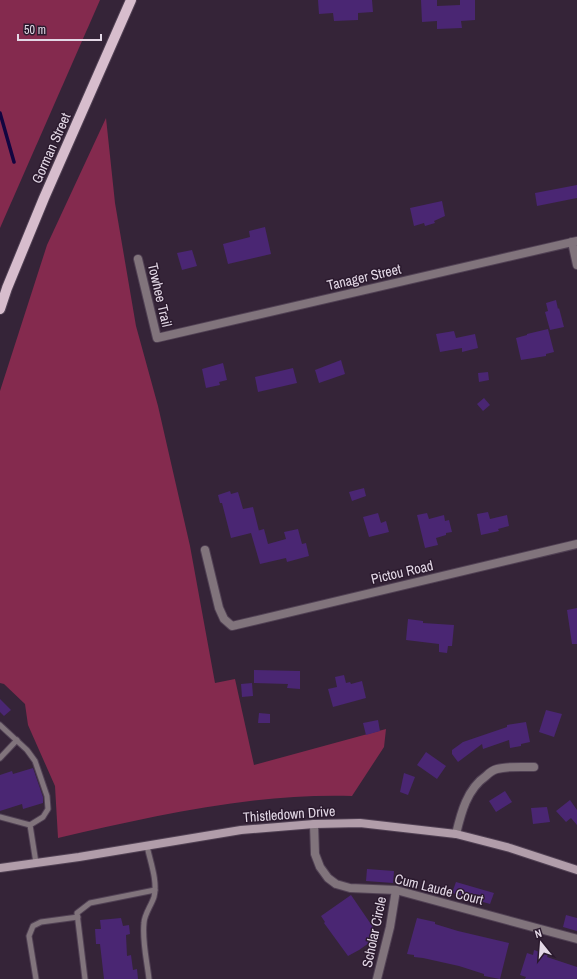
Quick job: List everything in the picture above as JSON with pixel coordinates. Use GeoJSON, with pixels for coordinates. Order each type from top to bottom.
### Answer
{"type":"FeatureCollection","features":[{"type":"Feature","properties":{"kind":"main road","name":"Gorman Street"},"geometry":{"type":"LineString","coordinates":[[0,309],[7,288],[44,198],[131,0]]}},
{"type":"Feature","properties":{"kind":"main road","name":"Thistledown Drive"},"geometry":{"type":"LineString","coordinates":[[0,868],[241,830],[314,824],[360,824],[456,834],[510,848],[577,870]]}},
{"type":"Feature","properties":{"kind":"street"},"geometry":{"type":"LineString","coordinates":[[574,242],[577,264]]}},
{"type":"Feature","properties":{"kind":"street","name":"Tanager Street"},"geometry":{"type":"LineString","coordinates":[[157,338],[574,242]]}},
{"type":"Feature","properties":{"kind":"street","name":"Towhee Trail"},"geometry":{"type":"LineString","coordinates":[[138,259],[157,338]]}},
{"type":"Feature","properties":{"kind":"street","name":"Pictou Road"},"geometry":{"type":"LineString","coordinates":[[205,550],[219,608],[224,619],[232,626],[577,544]]}},
{"type":"Feature","properties":{"kind":"street"},"geometry":{"type":"LineString","coordinates":[[456,834],[461,813],[467,798],[478,781],[495,770],[513,767],[534,767]]}},
{"type":"Feature","properties":{"kind":"street","name":"Cum Laude Court"},"geometry":{"type":"LineString","coordinates":[[314,824],[315,854],[320,867],[328,878],[336,884],[350,888],[396,890],[577,939]]}},
{"type":"Feature","properties":{"kind":"street","name":"Scholar Circle"},"geometry":{"type":"LineString","coordinates":[[377,979],[390,927],[396,890]]}},
{"type":"Feature","properties":{"kind":"lane"},"geometry":{"type":"LineString","coordinates":[[0,725],[27,750],[35,761],[47,796],[48,808],[43,817],[30,825],[0,817]]}},
{"type":"Feature","properties":{"kind":"lane"},"geometry":{"type":"LineString","coordinates":[[0,758],[17,740]]}},
{"type":"Feature","properties":{"kind":"lane"},"geometry":{"type":"LineString","coordinates":[[30,825],[36,863]]}},
{"type":"Feature","properties":{"kind":"lane"},"geometry":{"type":"LineString","coordinates":[[147,846],[155,881],[154,898],[144,921],[143,931],[149,979]]}},
{"type":"Feature","properties":{"kind":"lane"},"geometry":{"type":"LineString","coordinates":[[85,979],[77,912],[90,903],[155,890]]}},
{"type":"Feature","properties":{"kind":"lane"},"geometry":{"type":"LineString","coordinates":[[36,979],[29,936],[33,926],[41,922],[78,917]]}},
{"type":"Feature","properties":{"kind":"shaded area"},"geometry":{"type":"Polygon","coordinates":[[[0,0],[100,0],[0,228],[0,0]]]}},
{"type":"Feature","properties":{"kind":"shaded area"},"geometry":{"type":"Polygon","coordinates":[[[106,118],[115,203],[136,326],[158,406],[190,546],[215,683],[235,679],[254,765],[386,729],[384,747],[352,796],[278,798],[241,802],[167,814],[58,838],[55,786],[28,725],[25,704],[4,684],[0,683],[0,391],[47,245],[106,118]]]}},
{"type":"Feature","properties":{"kind":"building"},"geometry":{"type":"Polygon","coordinates":[[[318,0],[372,0],[373,12],[358,13],[358,20],[334,21],[333,13],[319,14],[318,0]]]}},
{"type":"Feature","properties":{"kind":"building"},"geometry":{"type":"Polygon","coordinates":[[[421,0],[437,0],[437,6],[460,5],[460,0],[475,0],[475,20],[461,21],[462,28],[437,29],[437,21],[422,22],[421,0]]]}},
{"type":"Feature","properties":{"kind":"building"},"geometry":{"type":"Polygon","coordinates":[[[577,185],[577,198],[537,206],[535,193],[577,185]]]}},
{"type":"Feature","properties":{"kind":"building"},"geometry":{"type":"Polygon","coordinates":[[[442,201],[445,216],[434,221],[435,223],[425,226],[424,223],[414,226],[410,208],[442,201]]]}},
{"type":"Feature","properties":{"kind":"building"},"geometry":{"type":"Polygon","coordinates":[[[265,227],[271,254],[228,264],[223,244],[250,237],[249,231],[265,227]]]}},
{"type":"Feature","properties":{"kind":"building"},"geometry":{"type":"Polygon","coordinates":[[[192,250],[197,266],[182,270],[177,253],[192,250]]]}},
{"type":"Feature","properties":{"kind":"building"},"geometry":{"type":"Polygon","coordinates":[[[556,300],[564,327],[550,330],[545,312],[548,311],[546,303],[556,300]]]}},
{"type":"Feature","properties":{"kind":"building"},"geometry":{"type":"Polygon","coordinates":[[[548,329],[554,352],[546,354],[546,356],[521,360],[516,338],[548,329]]]}},
{"type":"Feature","properties":{"kind":"building"},"geometry":{"type":"Polygon","coordinates":[[[454,331],[456,338],[475,334],[478,348],[462,352],[462,348],[440,352],[436,334],[454,331]]]}},
{"type":"Feature","properties":{"kind":"building"},"geometry":{"type":"Polygon","coordinates":[[[341,360],[345,374],[319,383],[315,370],[341,360]]]}},
{"type":"Feature","properties":{"kind":"building"},"geometry":{"type":"Polygon","coordinates":[[[223,363],[227,380],[219,382],[220,385],[206,388],[202,369],[223,363]]]}},
{"type":"Feature","properties":{"kind":"building"},"geometry":{"type":"Polygon","coordinates":[[[293,368],[297,383],[258,392],[255,377],[293,368]]]}},
{"type":"Feature","properties":{"kind":"building"},"geometry":{"type":"Polygon","coordinates":[[[488,372],[489,380],[479,382],[478,373],[488,372]]]}},
{"type":"Feature","properties":{"kind":"building"},"geometry":{"type":"Polygon","coordinates":[[[484,398],[490,405],[483,411],[477,404],[484,398]]]}},
{"type":"Feature","properties":{"kind":"building"},"geometry":{"type":"Polygon","coordinates":[[[364,488],[366,496],[352,501],[349,492],[364,488]]]}},
{"type":"Feature","properties":{"kind":"building"},"geometry":{"type":"Polygon","coordinates":[[[230,491],[231,494],[238,492],[243,509],[253,507],[259,530],[264,529],[268,544],[286,539],[284,532],[298,529],[302,544],[306,543],[309,556],[287,562],[286,558],[260,564],[251,533],[231,538],[222,503],[220,503],[218,495],[230,491]]]}},
{"type":"Feature","properties":{"kind":"building"},"geometry":{"type":"Polygon","coordinates":[[[488,512],[490,519],[507,515],[509,526],[498,529],[499,531],[481,535],[477,514],[488,512]]]}},
{"type":"Feature","properties":{"kind":"building"},"geometry":{"type":"Polygon","coordinates":[[[378,513],[381,523],[386,521],[389,532],[369,537],[363,517],[378,513]]]}},
{"type":"Feature","properties":{"kind":"building"},"geometry":{"type":"Polygon","coordinates":[[[427,513],[429,519],[444,515],[445,521],[449,520],[452,532],[436,538],[438,545],[425,548],[417,515],[427,513]]]}},
{"type":"Feature","properties":{"kind":"building"},"geometry":{"type":"Polygon","coordinates":[[[577,608],[577,644],[572,644],[567,610],[577,608]]]}},
{"type":"Feature","properties":{"kind":"building"},"geometry":{"type":"Polygon","coordinates":[[[408,619],[423,621],[423,623],[454,625],[452,646],[448,646],[447,653],[439,652],[439,644],[406,640],[408,619]]]}},
{"type":"Feature","properties":{"kind":"building"},"geometry":{"type":"Polygon","coordinates":[[[254,670],[300,671],[300,689],[287,688],[288,684],[254,683],[254,670]]]}},
{"type":"Feature","properties":{"kind":"building"},"geometry":{"type":"Polygon","coordinates":[[[344,675],[346,683],[350,682],[351,684],[362,681],[366,698],[333,707],[328,689],[337,687],[335,677],[344,675]]]}},
{"type":"Feature","properties":{"kind":"building"},"geometry":{"type":"Polygon","coordinates":[[[252,683],[253,696],[242,697],[241,684],[252,683]]]}},
{"type":"Feature","properties":{"kind":"building"},"geometry":{"type":"Polygon","coordinates":[[[0,699],[11,710],[4,716],[0,712],[0,699]]]}},
{"type":"Feature","properties":{"kind":"building"},"geometry":{"type":"Polygon","coordinates":[[[546,710],[562,714],[554,737],[539,732],[546,710]]]}},
{"type":"Feature","properties":{"kind":"building"},"geometry":{"type":"Polygon","coordinates":[[[259,713],[270,714],[270,723],[258,723],[259,713]]]}},
{"type":"Feature","properties":{"kind":"building"},"geometry":{"type":"Polygon","coordinates":[[[378,720],[380,731],[366,735],[363,723],[378,720]]]}},
{"type":"Feature","properties":{"kind":"building"},"geometry":{"type":"Polygon","coordinates":[[[526,722],[530,742],[521,744],[521,746],[510,748],[509,740],[483,749],[482,744],[458,762],[452,754],[452,750],[463,742],[507,727],[507,725],[526,722]]]}},
{"type":"Feature","properties":{"kind":"building"},"geometry":{"type":"Polygon","coordinates":[[[426,752],[446,766],[437,779],[417,765],[426,752]]]}},
{"type":"Feature","properties":{"kind":"building"},"geometry":{"type":"Polygon","coordinates":[[[33,768],[43,797],[43,803],[23,809],[22,804],[0,811],[0,775],[12,771],[13,774],[33,768]]]}},
{"type":"Feature","properties":{"kind":"building"},"geometry":{"type":"Polygon","coordinates":[[[404,773],[415,777],[408,795],[400,792],[404,773]]]}},
{"type":"Feature","properties":{"kind":"building"},"geometry":{"type":"Polygon","coordinates":[[[505,791],[512,802],[496,812],[489,801],[505,791]]]}},
{"type":"Feature","properties":{"kind":"building"},"geometry":{"type":"Polygon","coordinates":[[[570,800],[577,810],[577,825],[571,818],[566,822],[556,811],[570,800]]]}},
{"type":"Feature","properties":{"kind":"building"},"geometry":{"type":"Polygon","coordinates":[[[547,807],[550,822],[533,824],[531,808],[547,807]]]}},
{"type":"Feature","properties":{"kind":"building"},"geometry":{"type":"Polygon","coordinates":[[[367,869],[394,871],[393,883],[366,881],[367,869]]]}},
{"type":"Feature","properties":{"kind":"building"},"geometry":{"type":"Polygon","coordinates":[[[456,882],[494,893],[490,904],[452,893],[456,882]]]}},
{"type":"Feature","properties":{"kind":"building"},"geometry":{"type":"Polygon","coordinates":[[[351,895],[379,936],[348,956],[324,923],[325,922],[321,916],[351,895]]]}},
{"type":"Feature","properties":{"kind":"building"},"geometry":{"type":"Polygon","coordinates":[[[566,915],[577,918],[577,931],[563,927],[566,915]]]}},
{"type":"Feature","properties":{"kind":"building"},"geometry":{"type":"Polygon","coordinates":[[[121,918],[123,926],[129,925],[130,934],[126,935],[127,956],[131,955],[133,970],[137,969],[138,979],[104,979],[100,944],[96,944],[95,929],[101,929],[100,920],[121,918]]]}},
{"type":"Feature","properties":{"kind":"building"},"geometry":{"type":"Polygon","coordinates":[[[417,918],[435,922],[435,924],[458,931],[509,943],[500,979],[484,976],[484,974],[459,966],[414,957],[414,955],[407,954],[417,918]]]}},
{"type":"Feature","properties":{"kind":"building"},"geometry":{"type":"Polygon","coordinates":[[[534,950],[548,955],[547,957],[577,967],[577,979],[525,979],[526,977],[520,975],[527,953],[533,955],[534,950]]]}},
{"type":"Feature","properties":{"kind":"waterway"},"geometry":{"type":"LineString","coordinates":[[0,113],[14,162]]}}]}
